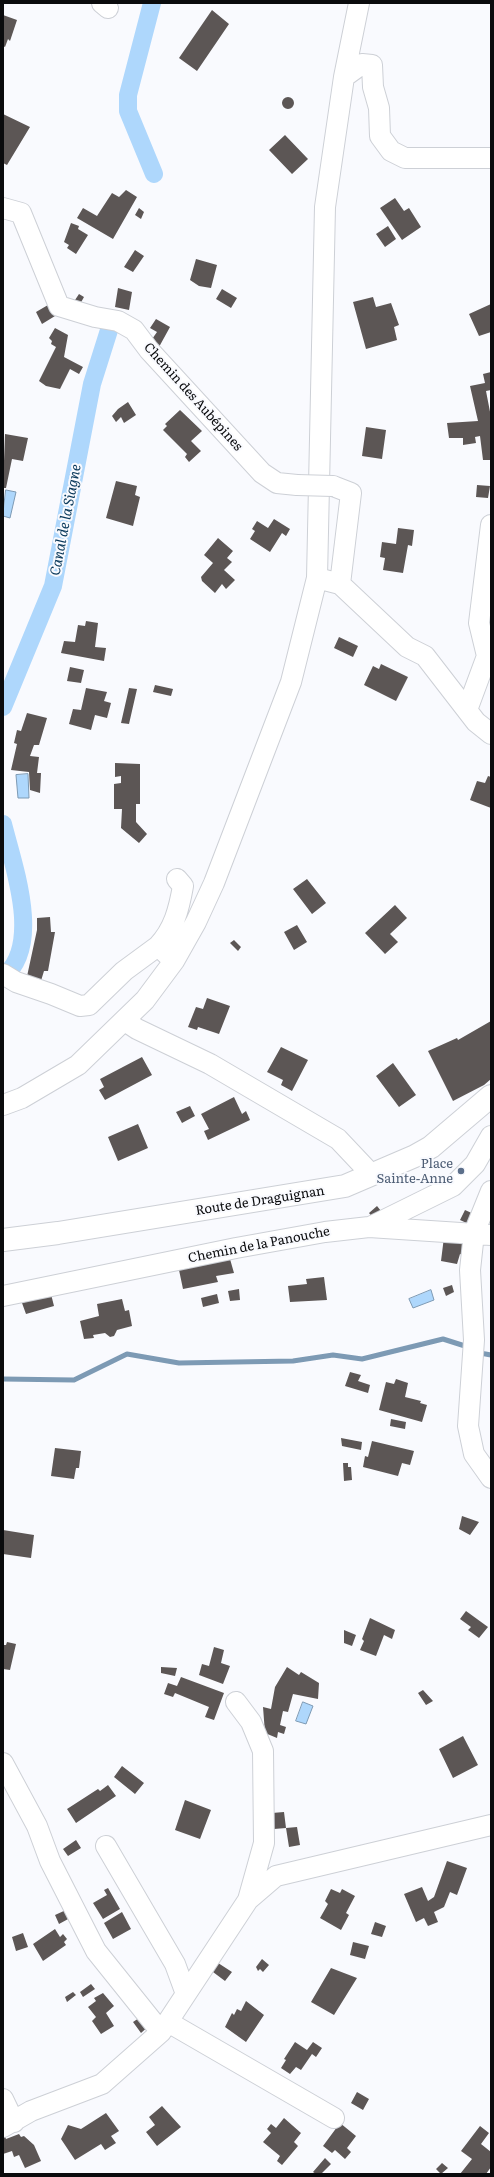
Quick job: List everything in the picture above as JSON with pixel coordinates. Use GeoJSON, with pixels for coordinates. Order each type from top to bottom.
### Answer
{"type":"FeatureCollection","features":[{"type":"Feature","properties":{"kind":"main road","name":"Route de Draguignan"},"geometry":{"type":"LineString","coordinates":[[3,1240],[58,1233],[345,1186],[415,1156],[431,1147],[491,1096]]}},
{"type":"Feature","properties":{"kind":"street"},"geometry":{"type":"LineString","coordinates":[[3,1105],[22,1098],[78,1065],[126,1021],[145,1000],[174,961],[196,922],[214,883],[291,682],[317,578],[325,207],[344,77],[359,3]]}},
{"type":"Feature","properties":{"kind":"street"},"geometry":{"type":"LineString","coordinates":[[344,77],[362,64],[372,64],[373,87],[379,108],[380,136],[391,150],[404,158],[491,158]]}},
{"type":"Feature","properties":{"kind":"street","name":"Chemin des Aubépines"},"geometry":{"type":"LineString","coordinates":[[3,208],[21,214],[60,306],[96,317],[118,321],[134,330],[149,350],[262,473],[277,483],[333,486],[351,493],[340,584]]}},
{"type":"Feature","properties":{"kind":"street"},"geometry":{"type":"LineString","coordinates":[[466,710],[487,656],[479,623],[491,525]]}},
{"type":"Feature","properties":{"kind":"street"},"geometry":{"type":"LineString","coordinates":[[317,578],[340,584],[407,647],[425,656],[476,722],[491,734]]}},
{"type":"Feature","properties":{"kind":"street"},"geometry":{"type":"LineString","coordinates":[[9,978],[80,1006],[89,1005],[124,971],[158,946],[168,935],[178,912],[183,886],[176,879]]}},
{"type":"Feature","properties":{"kind":"street"},"geometry":{"type":"LineString","coordinates":[[158,946],[174,961]]}},
{"type":"Feature","properties":{"kind":"street"},"geometry":{"type":"LineString","coordinates":[[126,1021],[137,1029],[210,1064],[338,1139],[372,1175]]}},
{"type":"Feature","properties":{"kind":"street"},"geometry":{"type":"LineString","coordinates":[[369,1227],[453,1186],[475,1164],[491,1136]]}},
{"type":"Feature","properties":{"kind":"street"},"geometry":{"type":"LineString","coordinates":[[491,1191],[483,1234],[470,1270],[474,1340],[468,1426],[474,1454],[491,1478]]}},
{"type":"Feature","properties":{"kind":"street","name":"Chemin de la Panouche"},"geometry":{"type":"LineString","coordinates":[[3,1296],[236,1248],[325,1232],[369,1227],[483,1234]]}},
{"type":"Feature","properties":{"kind":"street"},"geometry":{"type":"LineString","coordinates":[[236,1702],[251,1722],[263,1751],[264,1843],[248,1900]]}},
{"type":"Feature","properties":{"kind":"street"},"geometry":{"type":"LineString","coordinates":[[3,1762],[37,1826],[50,1862],[96,1952],[164,2027],[334,2118]]}},
{"type":"Feature","properties":{"kind":"street"},"geometry":{"type":"LineString","coordinates":[[3,2099],[9,2124],[31,2111],[102,2084],[164,2027],[248,1900],[276,1876],[491,1825]]}},
{"type":"Feature","properties":{"kind":"street"},"geometry":{"type":"LineString","coordinates":[[106,1846],[175,1964],[186,1994]]}},
{"type":"Feature","properties":{"kind":"water"},"geometry":{"type":"Polygon","coordinates":[[[6,490],[16,492],[10,518],[3,516],[6,490]]]}},
{"type":"Feature","properties":{"kind":"water"},"geometry":{"type":"Polygon","coordinates":[[[28,774],[29,798],[18,798],[16,775],[28,774]]]}},
{"type":"Feature","properties":{"kind":"water"},"geometry":{"type":"Polygon","coordinates":[[[431,1290],[434,1300],[413,1308],[409,1299],[431,1290]]]}},
{"type":"Feature","properties":{"kind":"water"},"geometry":{"type":"Polygon","coordinates":[[[303,1702],[313,1706],[306,1724],[296,1721],[303,1702]]]}},
{"type":"Feature","properties":{"kind":"building"},"geometry":{"type":"Polygon","coordinates":[[[212,10],[229,24],[197,71],[179,58],[212,10]]]}},
{"type":"Feature","properties":{"kind":"building"},"geometry":{"type":"Polygon","coordinates":[[[3,15],[17,20],[10,41],[8,39],[5,47],[3,46],[3,15]]]}},
{"type":"Feature","properties":{"kind":"building"},"geometry":{"type":"Polygon","coordinates":[[[290,97],[293,98],[293,108],[286,109],[283,108],[282,101],[283,98],[290,97]]]}},
{"type":"Feature","properties":{"kind":"building"},"geometry":{"type":"Polygon","coordinates":[[[3,114],[30,127],[7,165],[3,163],[3,114]]]}},
{"type":"Feature","properties":{"kind":"building"},"geometry":{"type":"Polygon","coordinates":[[[285,135],[308,159],[292,174],[269,150],[285,135]]]}},
{"type":"Feature","properties":{"kind":"building"},"geometry":{"type":"Polygon","coordinates":[[[126,190],[137,197],[113,239],[77,218],[83,208],[97,216],[112,193],[119,197],[126,190]]]}},
{"type":"Feature","properties":{"kind":"building"},"geometry":{"type":"Polygon","coordinates":[[[395,198],[404,211],[409,208],[421,227],[402,240],[380,208],[395,198]]]}},
{"type":"Feature","properties":{"kind":"building"},"geometry":{"type":"Polygon","coordinates":[[[139,208],[144,212],[141,219],[135,215],[139,208]]]}},
{"type":"Feature","properties":{"kind":"building"},"geometry":{"type":"Polygon","coordinates":[[[71,223],[79,226],[78,229],[88,235],[76,254],[67,248],[69,245],[64,242],[71,223]]]}},
{"type":"Feature","properties":{"kind":"building"},"geometry":{"type":"Polygon","coordinates":[[[388,226],[396,239],[385,247],[376,234],[388,226]]]}},
{"type":"Feature","properties":{"kind":"building"},"geometry":{"type":"Polygon","coordinates":[[[135,250],[144,256],[133,272],[124,267],[135,250]]]}},
{"type":"Feature","properties":{"kind":"building"},"geometry":{"type":"Polygon","coordinates":[[[196,259],[217,265],[211,288],[199,286],[190,280],[196,259]]]}},
{"type":"Feature","properties":{"kind":"building"},"geometry":{"type":"Polygon","coordinates":[[[118,288],[132,292],[129,310],[115,307],[118,288]]]}},
{"type":"Feature","properties":{"kind":"building"},"geometry":{"type":"Polygon","coordinates":[[[222,289],[237,298],[231,308],[216,299],[222,289]]]}},
{"type":"Feature","properties":{"kind":"building"},"geometry":{"type":"Polygon","coordinates":[[[79,294],[84,297],[79,306],[73,303],[79,294]]]}},
{"type":"Feature","properties":{"kind":"building"},"geometry":{"type":"Polygon","coordinates":[[[373,297],[376,307],[391,303],[399,325],[394,327],[397,340],[366,349],[353,302],[373,297]]]}},
{"type":"Feature","properties":{"kind":"building"},"geometry":{"type":"Polygon","coordinates":[[[491,304],[491,332],[479,336],[469,314],[491,304]]]}},
{"type":"Feature","properties":{"kind":"building"},"geometry":{"type":"Polygon","coordinates":[[[48,305],[55,316],[42,324],[36,312],[48,305]]]}},
{"type":"Feature","properties":{"kind":"building"},"geometry":{"type":"Polygon","coordinates":[[[156,319],[170,327],[159,347],[150,342],[157,332],[150,328],[156,319]]]}},
{"type":"Feature","properties":{"kind":"building"},"geometry":{"type":"Polygon","coordinates":[[[55,328],[68,335],[64,357],[83,367],[79,374],[70,369],[60,389],[46,386],[39,381],[56,347],[51,344],[52,341],[49,338],[55,328]]]}},
{"type":"Feature","properties":{"kind":"building"},"geometry":{"type":"Polygon","coordinates":[[[491,372],[491,390],[486,391],[491,417],[491,460],[483,460],[480,436],[475,437],[476,443],[463,445],[463,438],[449,438],[447,423],[478,421],[470,386],[485,383],[483,374],[491,372]]]}},
{"type":"Feature","properties":{"kind":"building"},"geometry":{"type":"Polygon","coordinates":[[[128,402],[136,415],[124,423],[121,417],[116,422],[112,416],[118,409],[128,402]]]}},
{"type":"Feature","properties":{"kind":"building"},"geometry":{"type":"Polygon","coordinates":[[[180,410],[202,431],[191,441],[201,451],[189,462],[185,457],[187,454],[163,430],[167,426],[165,424],[180,410]]]}},
{"type":"Feature","properties":{"kind":"building"},"geometry":{"type":"Polygon","coordinates":[[[366,427],[386,430],[382,459],[362,456],[366,427]]]}},
{"type":"Feature","properties":{"kind":"building"},"geometry":{"type":"Polygon","coordinates":[[[5,434],[28,438],[23,461],[12,459],[6,488],[3,488],[5,434]]]}},
{"type":"Feature","properties":{"kind":"building"},"geometry":{"type":"Polygon","coordinates":[[[116,481],[137,486],[135,495],[140,497],[133,526],[106,518],[116,481]]]}},
{"type":"Feature","properties":{"kind":"building"},"geometry":{"type":"Polygon","coordinates":[[[477,485],[490,486],[488,498],[476,497],[477,485]]]}},
{"type":"Feature","properties":{"kind":"building"},"geometry":{"type":"Polygon","coordinates":[[[274,519],[290,529],[286,536],[282,533],[270,552],[250,539],[255,531],[252,529],[257,521],[268,528],[274,519]]]}},
{"type":"Feature","properties":{"kind":"building"},"geometry":{"type":"Polygon","coordinates":[[[398,528],[414,530],[412,546],[408,545],[403,573],[383,570],[385,558],[380,557],[382,542],[396,544],[398,528]]]}},
{"type":"Feature","properties":{"kind":"building"},"geometry":{"type":"Polygon","coordinates":[[[218,538],[233,551],[227,558],[232,562],[224,570],[235,580],[226,589],[222,584],[215,593],[202,581],[201,577],[213,563],[204,555],[218,538]]]}},
{"type":"Feature","properties":{"kind":"building"},"geometry":{"type":"Polygon","coordinates":[[[86,621],[98,623],[95,647],[106,648],[104,661],[61,653],[64,641],[75,642],[78,625],[85,626],[86,621]]]}},
{"type":"Feature","properties":{"kind":"building"},"geometry":{"type":"Polygon","coordinates":[[[339,637],[358,646],[353,657],[334,648],[339,637]]]}},
{"type":"Feature","properties":{"kind":"building"},"geometry":{"type":"Polygon","coordinates":[[[381,664],[408,677],[396,701],[364,685],[373,666],[379,669],[381,664]]]}},
{"type":"Feature","properties":{"kind":"building"},"geometry":{"type":"Polygon","coordinates":[[[70,667],[84,670],[81,683],[67,681],[70,667]]]}},
{"type":"Feature","properties":{"kind":"building"},"geometry":{"type":"Polygon","coordinates":[[[155,685],[173,689],[171,696],[153,692],[155,685]]]}},
{"type":"Feature","properties":{"kind":"building"},"geometry":{"type":"Polygon","coordinates":[[[86,688],[107,692],[104,701],[111,703],[107,718],[95,715],[91,730],[69,724],[73,709],[81,710],[86,688]]]}},
{"type":"Feature","properties":{"kind":"building"},"geometry":{"type":"Polygon","coordinates":[[[129,688],[137,689],[129,724],[121,723],[129,688]]]}},
{"type":"Feature","properties":{"kind":"building"},"geometry":{"type":"Polygon","coordinates":[[[27,713],[47,718],[39,745],[34,745],[30,756],[39,757],[37,773],[41,773],[40,793],[30,790],[29,772],[11,770],[17,744],[14,743],[17,730],[21,731],[27,713]]]}},
{"type":"Feature","properties":{"kind":"building"},"geometry":{"type":"Polygon","coordinates":[[[115,763],[140,764],[140,804],[136,804],[136,822],[147,834],[139,843],[121,828],[122,809],[114,809],[114,784],[121,783],[121,776],[115,777],[115,763]]]}},
{"type":"Feature","properties":{"kind":"building"},"geometry":{"type":"Polygon","coordinates":[[[488,776],[491,777],[491,808],[470,800],[477,781],[485,783],[488,776]]]}},
{"type":"Feature","properties":{"kind":"building"},"geometry":{"type":"Polygon","coordinates":[[[307,879],[326,903],[312,914],[293,889],[307,879]]]}},
{"type":"Feature","properties":{"kind":"building"},"geometry":{"type":"Polygon","coordinates":[[[395,905],[407,918],[390,934],[398,942],[385,954],[365,933],[395,905]]]}},
{"type":"Feature","properties":{"kind":"building"},"geometry":{"type":"Polygon","coordinates":[[[50,917],[51,932],[55,932],[48,971],[44,971],[40,984],[26,981],[37,930],[37,918],[50,917]]]}},
{"type":"Feature","properties":{"kind":"building"},"geometry":{"type":"Polygon","coordinates":[[[297,925],[307,942],[294,950],[284,932],[297,925]]]}},
{"type":"Feature","properties":{"kind":"building"},"geometry":{"type":"Polygon","coordinates":[[[234,940],[241,947],[238,951],[230,943],[234,940]]]}},
{"type":"Feature","properties":{"kind":"building"},"geometry":{"type":"Polygon","coordinates":[[[207,998],[230,1006],[219,1034],[198,1027],[197,1030],[188,1027],[196,1007],[203,1009],[207,998]]]}},
{"type":"Feature","properties":{"kind":"building"},"geometry":{"type":"Polygon","coordinates":[[[491,1021],[491,1079],[484,1085],[453,1101],[428,1051],[457,1038],[458,1040],[491,1021]]]}},
{"type":"Feature","properties":{"kind":"building"},"geometry":{"type":"Polygon","coordinates":[[[281,1047],[308,1060],[292,1091],[281,1085],[283,1080],[267,1072],[281,1047]]]}},
{"type":"Feature","properties":{"kind":"building"},"geometry":{"type":"Polygon","coordinates":[[[142,1057],[152,1075],[105,1100],[99,1090],[104,1087],[100,1079],[142,1057]]]}},
{"type":"Feature","properties":{"kind":"building"},"geometry":{"type":"Polygon","coordinates":[[[393,1063],[416,1095],[399,1107],[376,1076],[393,1063]]]}},
{"type":"Feature","properties":{"kind":"building"},"geometry":{"type":"Polygon","coordinates":[[[234,1097],[242,1114],[246,1111],[250,1120],[208,1140],[204,1131],[209,1129],[201,1114],[234,1097]]]}},
{"type":"Feature","properties":{"kind":"building"},"geometry":{"type":"Polygon","coordinates":[[[190,1106],[195,1116],[182,1123],[176,1112],[190,1106]]]}},
{"type":"Feature","properties":{"kind":"building"},"geometry":{"type":"Polygon","coordinates":[[[138,1124],[148,1148],[118,1161],[108,1137],[138,1124]]]}},
{"type":"Feature","properties":{"kind":"building"},"geometry":{"type":"Polygon","coordinates":[[[377,1206],[381,1211],[373,1218],[369,1213],[377,1206]]]}},
{"type":"Feature","properties":{"kind":"building"},"geometry":{"type":"Polygon","coordinates":[[[465,1210],[476,1215],[471,1225],[460,1220],[465,1210]]]}},
{"type":"Feature","properties":{"kind":"building"},"geometry":{"type":"Polygon","coordinates":[[[444,1237],[466,1240],[463,1255],[460,1254],[457,1264],[441,1261],[444,1237]]]}},
{"type":"Feature","properties":{"kind":"building"},"geometry":{"type":"Polygon","coordinates":[[[230,1259],[234,1273],[216,1276],[218,1282],[183,1289],[179,1270],[213,1261],[213,1263],[230,1259]]]}},
{"type":"Feature","properties":{"kind":"building"},"geometry":{"type":"Polygon","coordinates":[[[324,1277],[327,1300],[290,1302],[288,1286],[307,1284],[306,1279],[324,1277]]]}},
{"type":"Feature","properties":{"kind":"building"},"geometry":{"type":"Polygon","coordinates":[[[452,1285],[454,1292],[446,1296],[443,1288],[452,1285]]]}},
{"type":"Feature","properties":{"kind":"building"},"geometry":{"type":"Polygon","coordinates":[[[239,1289],[240,1300],[230,1301],[228,1291],[239,1289]]]}},
{"type":"Feature","properties":{"kind":"building"},"geometry":{"type":"Polygon","coordinates":[[[51,1294],[54,1306],[26,1314],[22,1303],[51,1294]]]}},
{"type":"Feature","properties":{"kind":"building"},"geometry":{"type":"Polygon","coordinates":[[[217,1294],[219,1303],[203,1307],[201,1298],[217,1294]]]}},
{"type":"Feature","properties":{"kind":"building"},"geometry":{"type":"Polygon","coordinates":[[[122,1299],[125,1311],[129,1310],[132,1326],[117,1330],[114,1336],[110,1337],[105,1333],[93,1335],[94,1338],[84,1339],[80,1321],[99,1316],[97,1304],[122,1299]]]}},
{"type":"Feature","properties":{"kind":"building"},"geometry":{"type":"Polygon","coordinates":[[[350,1372],[361,1375],[358,1381],[370,1385],[368,1393],[345,1386],[350,1372]]]}},
{"type":"Feature","properties":{"kind":"building"},"geometry":{"type":"Polygon","coordinates":[[[396,1379],[408,1383],[405,1397],[421,1401],[420,1403],[427,1405],[422,1422],[379,1410],[386,1382],[394,1384],[396,1379]]]}},
{"type":"Feature","properties":{"kind":"building"},"geometry":{"type":"Polygon","coordinates":[[[391,1419],[406,1422],[405,1429],[390,1426],[391,1419]]]}},
{"type":"Feature","properties":{"kind":"building"},"geometry":{"type":"Polygon","coordinates":[[[341,1438],[362,1442],[361,1450],[342,1446],[341,1438]]]}},
{"type":"Feature","properties":{"kind":"building"},"geometry":{"type":"Polygon","coordinates":[[[372,1441],[414,1451],[410,1465],[402,1463],[398,1476],[363,1467],[365,1456],[368,1457],[372,1441]]]}},
{"type":"Feature","properties":{"kind":"building"},"geometry":{"type":"Polygon","coordinates":[[[55,1448],[81,1451],[79,1468],[76,1468],[74,1479],[51,1476],[55,1448]]]}},
{"type":"Feature","properties":{"kind":"building"},"geometry":{"type":"Polygon","coordinates":[[[343,1463],[348,1463],[348,1467],[351,1467],[352,1480],[344,1481],[343,1463]]]}},
{"type":"Feature","properties":{"kind":"building"},"geometry":{"type":"Polygon","coordinates":[[[462,1516],[479,1522],[470,1535],[459,1529],[462,1516]]]}},
{"type":"Feature","properties":{"kind":"building"},"geometry":{"type":"Polygon","coordinates":[[[3,1530],[34,1535],[31,1558],[3,1554],[3,1530]]]}},
{"type":"Feature","properties":{"kind":"building"},"geometry":{"type":"Polygon","coordinates":[[[466,1611],[488,1627],[479,1638],[468,1630],[471,1627],[460,1619],[466,1611]]]}},
{"type":"Feature","properties":{"kind":"building"},"geometry":{"type":"Polygon","coordinates":[[[370,1618],[395,1630],[392,1639],[384,1635],[376,1656],[360,1650],[364,1641],[362,1639],[370,1618]]]}},
{"type":"Feature","properties":{"kind":"building"},"geometry":{"type":"Polygon","coordinates":[[[344,1630],[356,1635],[352,1646],[344,1643],[344,1630]]]}},
{"type":"Feature","properties":{"kind":"building"},"geometry":{"type":"Polygon","coordinates":[[[7,1642],[16,1644],[10,1670],[3,1669],[3,1645],[6,1645],[7,1642]]]}},
{"type":"Feature","properties":{"kind":"building"},"geometry":{"type":"Polygon","coordinates":[[[214,1647],[224,1650],[221,1663],[230,1666],[223,1684],[199,1675],[202,1664],[209,1666],[214,1647]]]}},
{"type":"Feature","properties":{"kind":"building"},"geometry":{"type":"Polygon","coordinates":[[[161,1667],[177,1668],[175,1676],[161,1673],[161,1667]]]}},
{"type":"Feature","properties":{"kind":"building"},"geometry":{"type":"Polygon","coordinates":[[[287,1667],[299,1675],[301,1672],[319,1683],[318,1699],[293,1694],[288,1712],[283,1711],[280,1725],[286,1727],[284,1734],[278,1732],[277,1738],[265,1733],[263,1707],[271,1709],[275,1687],[287,1667]]]}},
{"type":"Feature","properties":{"kind":"building"},"geometry":{"type":"Polygon","coordinates":[[[181,1677],[224,1693],[214,1720],[205,1717],[209,1707],[175,1693],[173,1697],[164,1694],[168,1683],[177,1686],[181,1677]]]}},
{"type":"Feature","properties":{"kind":"building"},"geometry":{"type":"Polygon","coordinates":[[[423,1690],[433,1701],[426,1705],[418,1693],[423,1690]]]}},
{"type":"Feature","properties":{"kind":"building"},"geometry":{"type":"Polygon","coordinates":[[[463,1736],[478,1765],[453,1778],[439,1749],[463,1736]]]}},
{"type":"Feature","properties":{"kind":"building"},"geometry":{"type":"Polygon","coordinates":[[[122,1766],[144,1783],[135,1794],[114,1777],[122,1766]]]}},
{"type":"Feature","properties":{"kind":"building"},"geometry":{"type":"Polygon","coordinates":[[[108,1785],[116,1796],[76,1823],[67,1809],[98,1789],[100,1791],[108,1785]]]}},
{"type":"Feature","properties":{"kind":"building"},"geometry":{"type":"Polygon","coordinates":[[[185,1800],[211,1810],[200,1839],[175,1830],[185,1800]]]}},
{"type":"Feature","properties":{"kind":"building"},"geometry":{"type":"Polygon","coordinates":[[[284,1812],[286,1828],[274,1829],[272,1813],[284,1812]]]}},
{"type":"Feature","properties":{"kind":"building"},"geometry":{"type":"Polygon","coordinates":[[[297,1827],[300,1845],[289,1847],[286,1828],[297,1827]]]}},
{"type":"Feature","properties":{"kind":"building"},"geometry":{"type":"Polygon","coordinates":[[[76,1840],[81,1848],[68,1856],[63,1849],[76,1840]]]}},
{"type":"Feature","properties":{"kind":"building"},"geometry":{"type":"Polygon","coordinates":[[[447,1861],[467,1868],[457,1895],[450,1892],[444,1907],[434,1912],[438,1922],[428,1926],[424,1918],[416,1922],[404,1894],[422,1887],[428,1901],[434,1897],[447,1861]]]}},
{"type":"Feature","properties":{"kind":"building"},"geometry":{"type":"Polygon","coordinates":[[[108,1888],[120,1909],[103,1919],[93,1903],[107,1895],[104,1890],[108,1888]]]}},
{"type":"Feature","properties":{"kind":"building"},"geometry":{"type":"Polygon","coordinates":[[[331,1889],[340,1893],[342,1889],[355,1896],[346,1913],[349,1915],[341,1930],[320,1918],[328,1904],[325,1901],[331,1889]]]}},
{"type":"Feature","properties":{"kind":"building"},"geometry":{"type":"Polygon","coordinates":[[[66,1910],[70,1918],[59,1924],[55,1915],[66,1910]]]}},
{"type":"Feature","properties":{"kind":"building"},"geometry":{"type":"Polygon","coordinates":[[[122,1912],[131,1929],[113,1939],[104,1923],[122,1912]]]}},
{"type":"Feature","properties":{"kind":"building"},"geometry":{"type":"Polygon","coordinates":[[[375,1922],[386,1926],[382,1937],[371,1934],[375,1922]]]}},
{"type":"Feature","properties":{"kind":"building"},"geometry":{"type":"Polygon","coordinates":[[[55,1929],[60,1937],[63,1934],[67,1939],[64,1942],[66,1945],[43,1961],[33,1944],[55,1929]]]}},
{"type":"Feature","properties":{"kind":"building"},"geometry":{"type":"Polygon","coordinates":[[[23,1933],[28,1947],[16,1951],[12,1937],[23,1933]]]}},
{"type":"Feature","properties":{"kind":"building"},"geometry":{"type":"Polygon","coordinates":[[[353,1942],[369,1946],[365,1959],[350,1955],[353,1942]]]}},
{"type":"Feature","properties":{"kind":"building"},"geometry":{"type":"Polygon","coordinates":[[[262,1959],[269,1965],[263,1972],[260,1969],[258,1971],[256,1967],[262,1959]]]}},
{"type":"Feature","properties":{"kind":"building"},"geometry":{"type":"Polygon","coordinates":[[[215,1961],[232,1972],[225,1981],[209,1969],[215,1961]]]}},
{"type":"Feature","properties":{"kind":"building"},"geometry":{"type":"Polygon","coordinates":[[[331,1968],[357,1978],[334,2015],[311,2002],[331,1968]]]}},
{"type":"Feature","properties":{"kind":"building"},"geometry":{"type":"Polygon","coordinates":[[[91,1984],[95,1989],[83,1997],[80,1992],[91,1984]]]}},
{"type":"Feature","properties":{"kind":"building"},"geometry":{"type":"Polygon","coordinates":[[[73,1992],[76,1995],[67,2002],[65,1997],[73,1992]]]}},
{"type":"Feature","properties":{"kind":"building"},"geometry":{"type":"Polygon","coordinates":[[[103,1993],[114,2006],[106,2013],[114,2026],[101,2034],[92,2021],[96,2017],[88,2007],[96,2001],[94,1998],[103,1993]]]}},
{"type":"Feature","properties":{"kind":"building"},"geometry":{"type":"Polygon","coordinates":[[[246,2001],[264,2015],[246,2042],[225,2027],[232,2013],[234,2015],[237,2009],[241,2011],[246,2001]]]}},
{"type":"Feature","properties":{"kind":"building"},"geometry":{"type":"Polygon","coordinates":[[[142,2016],[150,2025],[141,2033],[133,2022],[142,2016]]]}},
{"type":"Feature","properties":{"kind":"building"},"geometry":{"type":"Polygon","coordinates":[[[295,2042],[307,2050],[313,2042],[322,2048],[316,2057],[312,2054],[301,2070],[296,2067],[290,2074],[281,2068],[286,2060],[284,2059],[295,2042]]]}},
{"type":"Feature","properties":{"kind":"building"},"geometry":{"type":"Polygon","coordinates":[[[357,2092],[369,2099],[363,2110],[351,2103],[357,2092]]]}},
{"type":"Feature","properties":{"kind":"building"},"geometry":{"type":"Polygon","coordinates":[[[162,2106],[181,2127],[157,2146],[146,2132],[155,2125],[149,2117],[162,2106]]]}},
{"type":"Feature","properties":{"kind":"building"},"geometry":{"type":"Polygon","coordinates":[[[106,2113],[119,2131],[111,2136],[116,2143],[105,2150],[101,2144],[75,2160],[61,2139],[68,2125],[81,2129],[106,2113]]]}},
{"type":"Feature","properties":{"kind":"building"},"geometry":{"type":"Polygon","coordinates":[[[284,2118],[301,2133],[294,2142],[298,2146],[282,2165],[277,2161],[280,2156],[263,2142],[271,2133],[267,2129],[271,2124],[276,2128],[284,2118]]]}},
{"type":"Feature","properties":{"kind":"building"},"geometry":{"type":"Polygon","coordinates":[[[340,2123],[356,2136],[347,2148],[351,2152],[345,2159],[335,2150],[332,2153],[323,2146],[340,2123]]]}},
{"type":"Feature","properties":{"kind":"building"},"geometry":{"type":"Polygon","coordinates":[[[480,2126],[489,2133],[481,2144],[491,2152],[491,2167],[486,2174],[460,2174],[472,2159],[461,2151],[480,2126]]]}},
{"type":"Feature","properties":{"kind":"building"},"geometry":{"type":"Polygon","coordinates":[[[3,2131],[6,2139],[19,2134],[21,2137],[24,2136],[34,2145],[41,2161],[25,2168],[19,2155],[14,2157],[12,2151],[3,2154],[3,2131]]]}},
{"type":"Feature","properties":{"kind":"building"},"geometry":{"type":"Polygon","coordinates":[[[325,2158],[331,2164],[321,2174],[316,2174],[313,2172],[325,2158]]]}},
{"type":"Feature","properties":{"kind":"building"},"geometry":{"type":"Polygon","coordinates":[[[442,2163],[448,2168],[441,2174],[436,2169],[442,2163]]]}},
{"type":"Feature","properties":{"kind":"waterway","name":"Canal de la Siagne"},"geometry":{"type":"LineString","coordinates":[[152,3],[128,95],[128,111],[154,174]]}},
{"type":"Feature","properties":{"kind":"waterway","name":"Canal de la Siagne"},"geometry":{"type":"LineString","coordinates":[[3,707],[53,586],[92,384],[110,327]]}},
{"type":"Feature","properties":{"kind":"waterway","name":"Canal de la Siagne"},"geometry":{"type":"LineString","coordinates":[[3,824],[18,882],[22,904],[23,926],[21,946],[15,963],[3,977]]}},
{"type":"Feature","properties":{"kind":"waterway"},"geometry":{"type":"LineString","coordinates":[[3,1379],[74,1380],[127,1354],[179,1363],[293,1361],[333,1355],[362,1359],[443,1339],[465,1346]]}},
{"type":"Feature","properties":{"kind":"waterway"},"geometry":{"type":"LineString","coordinates":[[480,1353],[491,1355]]}},
{"type":"Feature","properties":{"kind":"place","name":"Place Sainte-Anne"},"geometry":{"type":"Point","coordinates":[461,1171]}}]}
